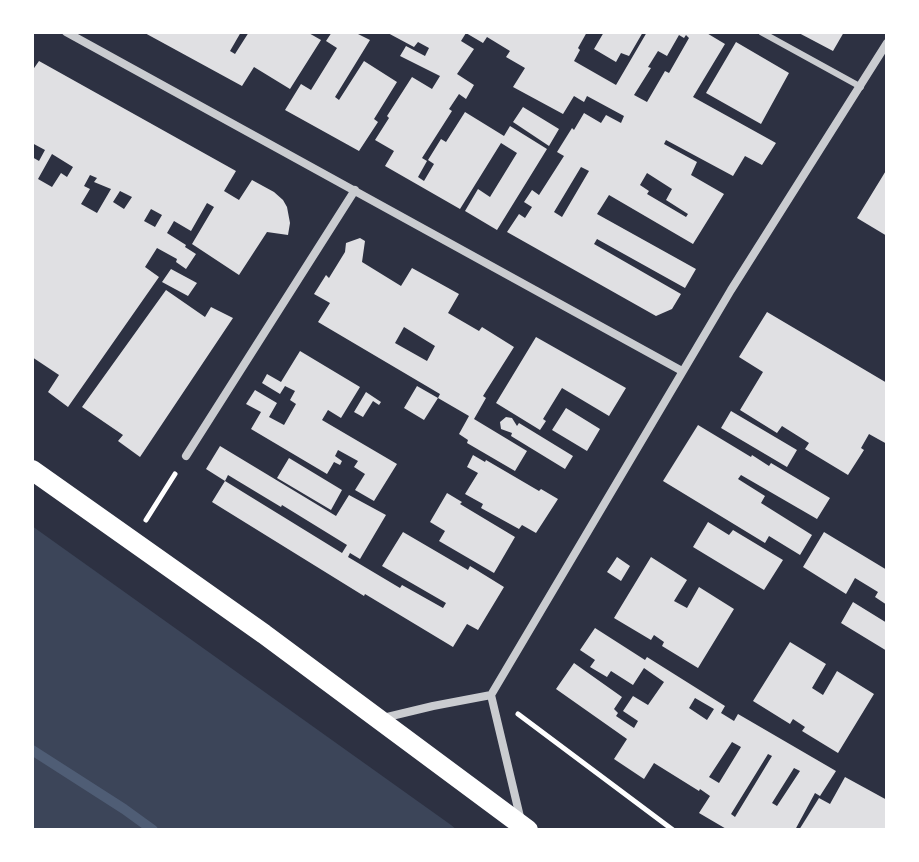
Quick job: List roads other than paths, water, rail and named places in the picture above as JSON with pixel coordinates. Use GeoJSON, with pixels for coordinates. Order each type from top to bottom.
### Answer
{"type":"FeatureCollection","features":[{"type":"Feature","properties":{"kind":"main road"},"geometry":{"type":"LineString","coordinates":[[32,470],[264,634],[525,828]]}},
{"type":"Feature","properties":{"kind":"street"},"geometry":{"type":"LineString","coordinates":[[68,33],[682,371]]}},
{"type":"Feature","properties":{"kind":"street"},"geometry":{"type":"LineString","coordinates":[[525,828],[491,695],[731,290],[887,43]]}},
{"type":"Feature","properties":{"kind":"street"},"geometry":{"type":"LineString","coordinates":[[186,456],[355,190]]}},
{"type":"Feature","properties":{"kind":"street"},"geometry":{"type":"LineString","coordinates":[[378,719],[491,695]]}},
{"type":"Feature","properties":{"kind":"lane"},"geometry":{"type":"LineString","coordinates":[[761,32],[861,87]]}},
{"type":"Feature","properties":{"kind":"waterway"},"geometry":{"type":"LineString","coordinates":[[32,750],[153,830]]}}]}
